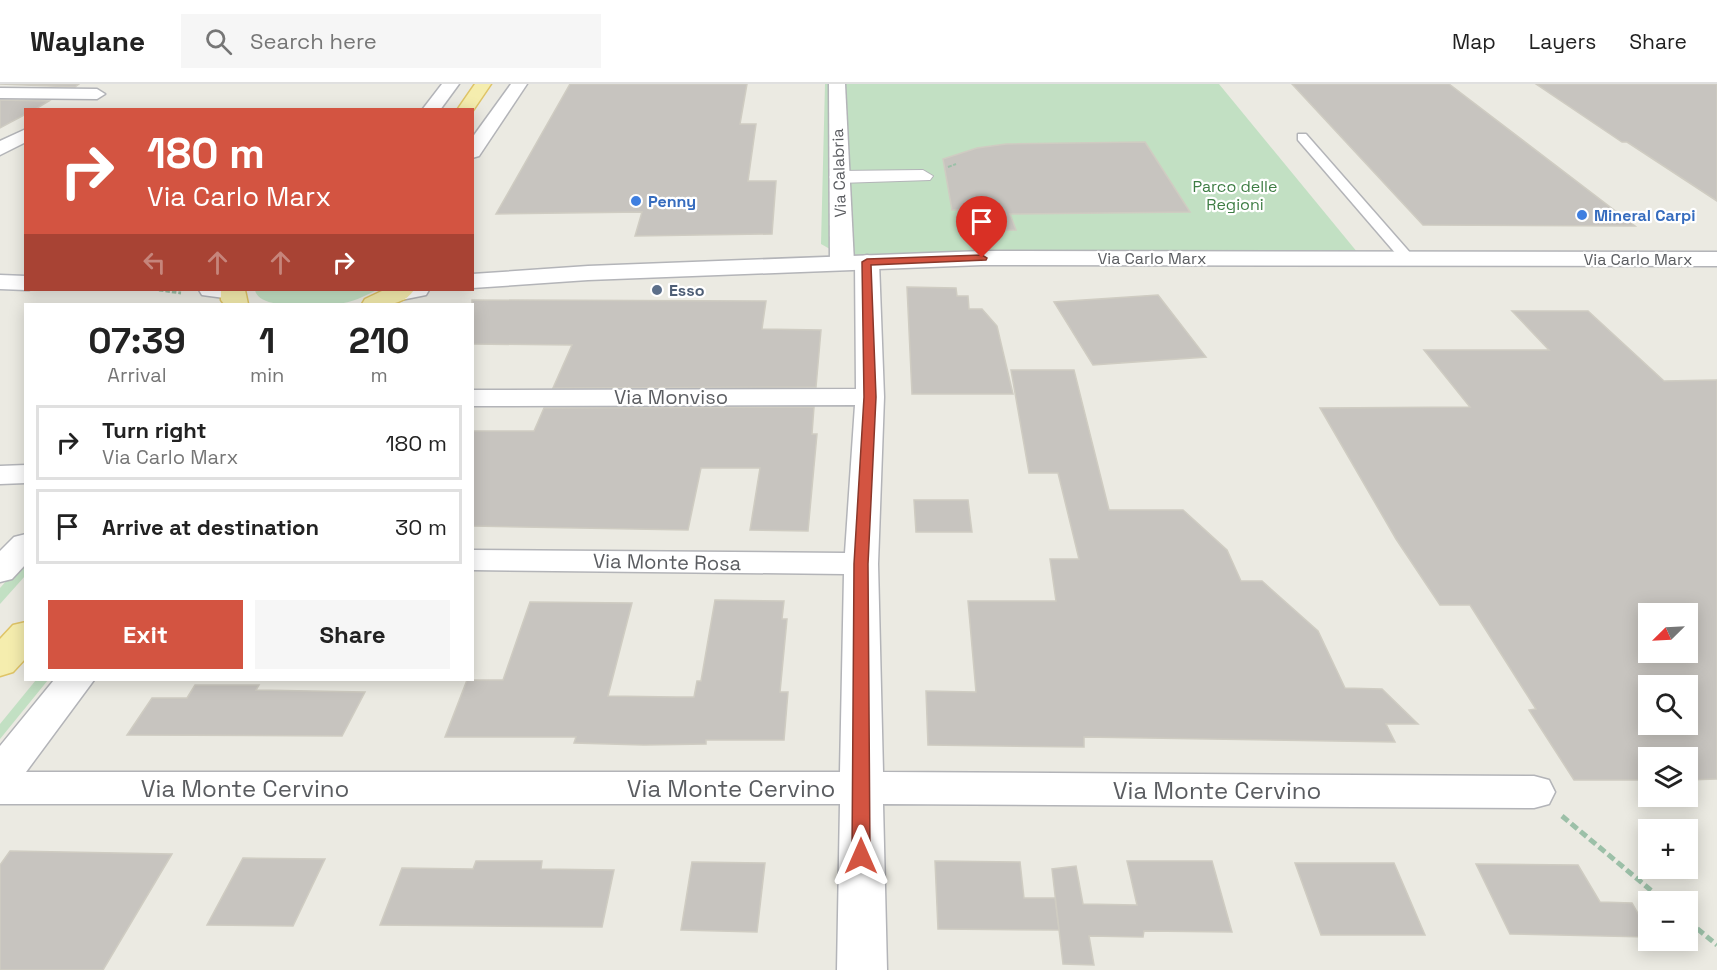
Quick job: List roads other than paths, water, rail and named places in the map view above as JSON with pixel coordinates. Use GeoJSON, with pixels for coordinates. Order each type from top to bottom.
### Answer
{"type":"FeatureCollection","features":[{"type":"Feature","properties":{"kind":"main road"},"geometry":{"type":"LineString","coordinates":[[466,108],[483,84]]}},
{"type":"Feature","properties":{"kind":"main road"},"geometry":{"type":"LineString","coordinates":[[376,303],[405,291]]}},
{"type":"Feature","properties":{"kind":"main road"},"geometry":{"type":"LineString","coordinates":[[0,663],[24,636]]}},
{"type":"Feature","properties":{"kind":"street"},"geometry":{"type":"LineString","coordinates":[[72,108],[113,84]]}},
{"type":"Feature","properties":{"kind":"street"},"geometry":{"type":"LineString","coordinates":[[432,108],[451,84]]}},
{"type":"Feature","properties":{"kind":"street"},"geometry":{"type":"LineString","coordinates":[[474,149],[519,84]]}},
{"type":"Feature","properties":{"kind":"street","name":"Via Calabria"},"geometry":{"type":"LineString","coordinates":[[837,84],[839,177],[854,262],[870,397],[861,564],[862,970]]}},
{"type":"Feature","properties":{"kind":"street"},"geometry":{"type":"LineString","coordinates":[[0,93],[97,94]]}},
{"type":"Feature","properties":{"kind":"street"},"geometry":{"type":"LineString","coordinates":[[0,131],[24,133]]}},
{"type":"Feature","properties":{"kind":"street"},"geometry":{"type":"LineString","coordinates":[[0,149],[24,134]]}},
{"type":"Feature","properties":{"kind":"street"},"geometry":{"type":"LineString","coordinates":[[839,177],[923,176]]}},
{"type":"Feature","properties":{"kind":"street","name":"Via Carlo Marx"},"geometry":{"type":"LineString","coordinates":[[474,282],[588,273],[988,258],[1717,259]]}},
{"type":"Feature","properties":{"kind":"street","name":"Via Carlo Marx"},"geometry":{"type":"LineString","coordinates":[[474,270],[588,273]]}},
{"type":"Feature","properties":{"kind":"street"},"geometry":{"type":"LineString","coordinates":[[0,276],[24,276]]}},
{"type":"Feature","properties":{"kind":"street"},"geometry":{"type":"LineString","coordinates":[[0,282],[24,283]]}},
{"type":"Feature","properties":{"kind":"street","name":"Via Monviso"},"geometry":{"type":"LineString","coordinates":[[474,398],[870,397]]}},
{"type":"Feature","properties":{"kind":"street"},"geometry":{"type":"LineString","coordinates":[[0,475],[24,474]]}},
{"type":"Feature","properties":{"kind":"street"},"geometry":{"type":"LineString","coordinates":[[0,572],[24,546]]}},
{"type":"Feature","properties":{"kind":"street","name":"Via Monte Rosa"},"geometry":{"type":"LineString","coordinates":[[474,560],[861,564]]}},
{"type":"Feature","properties":{"kind":"street"},"geometry":{"type":"LineString","coordinates":[[0,775],[74,681]]}},
{"type":"Feature","properties":{"kind":"street","name":"Via Monte Cervino"},"geometry":{"type":"LineString","coordinates":[[0,788],[860,788],[1534,792]]}},
{"type":"Feature","properties":{"kind":"lane"},"geometry":{"type":"LineString","coordinates":[[1302,137],[1408,259]]}},
{"type":"Feature","properties":{"kind":"place","name":"Penny"},"geometry":{"type":"Point","coordinates":[636,201]}},
{"type":"Feature","properties":{"kind":"place","name":"Mineral Carpi"},"geometry":{"type":"Point","coordinates":[1582,215]}},
{"type":"Feature","properties":{"kind":"place","name":"Esso"},"geometry":{"type":"Point","coordinates":[657,290]}},
{"type":"Feature","properties":{"kind":"park label","name":"Parco delle Regioni"},"geometry":{"type":"Point","coordinates":[1235,195]}}]}
